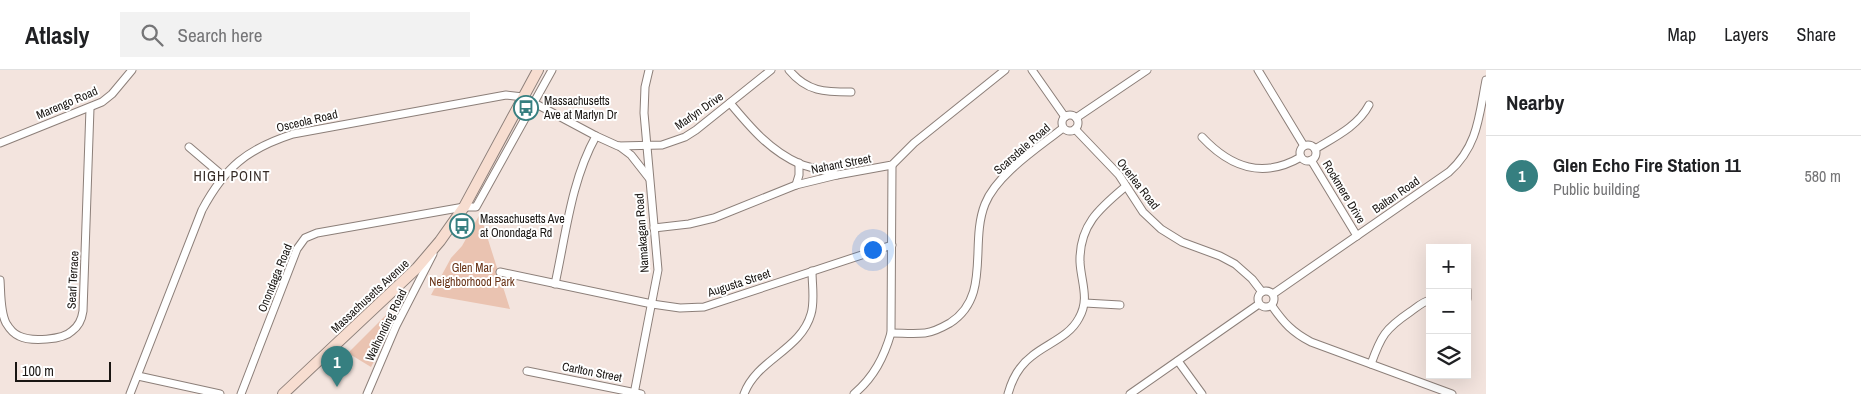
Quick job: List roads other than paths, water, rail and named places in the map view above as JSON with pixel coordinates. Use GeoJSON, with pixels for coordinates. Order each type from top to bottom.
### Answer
{"type":"FeatureCollection","features":[{"type":"Feature","properties":{"kind":"main road","name":"Massachusetts Avenue"},"geometry":{"type":"LineString","coordinates":[[283,394],[417,268],[440,240],[464,207],[538,70]]}},
{"type":"Feature","properties":{"kind":"street","name":"Marengo Road"},"geometry":{"type":"LineString","coordinates":[[0,143],[102,102],[112,94],[132,70]]}},
{"type":"Feature","properties":{"kind":"street","name":"Massachusetts Avenue"},"geometry":{"type":"LineString","coordinates":[[464,207],[476,207],[552,70]]}},
{"type":"Feature","properties":{"kind":"street","name":"Namakagan Road"},"geometry":{"type":"LineString","coordinates":[[636,394],[658,270],[644,113],[649,70]]}},
{"type":"Feature","properties":{"kind":"street","name":"Marlyn Drive"},"geometry":{"type":"LineString","coordinates":[[523,97],[618,146],[662,145],[685,137],[771,70]]}},
{"type":"Feature","properties":{"kind":"street"},"geometry":{"type":"LineString","coordinates":[[789,70],[795,78],[819,91],[851,92]]}},
{"type":"Feature","properties":{"kind":"street"},"geometry":{"type":"LineString","coordinates":[[854,394],[875,372],[885,353],[891,333],[892,165],[914,143],[1005,70]]}},
{"type":"Feature","properties":{"kind":"street"},"geometry":{"type":"LineString","coordinates":[[1032,70],[1065,117]]}},
{"type":"Feature","properties":{"kind":"street"},"geometry":{"type":"LineString","coordinates":[[1076,118],[1147,70]]}},
{"type":"Feature","properties":{"kind":"street"},"geometry":{"type":"LineString","coordinates":[[1258,70],[1304,146]]}},
{"type":"Feature","properties":{"kind":"street","name":"Baltan Road"},"geometry":{"type":"LineString","coordinates":[[1273,294],[1449,172],[1460,162],[1468,151],[1475,133],[1486,80]]}},
{"type":"Feature","properties":{"kind":"street","name":"Osceola Road"},"geometry":{"type":"LineString","coordinates":[[130,394],[202,210],[213,189],[223,176],[253,150],[273,140],[293,134],[506,95],[523,97]]}},
{"type":"Feature","properties":{"kind":"street"},"geometry":{"type":"LineString","coordinates":[[730,103],[765,142],[799,163],[837,175]]}},
{"type":"Feature","properties":{"kind":"street"},"geometry":{"type":"LineString","coordinates":[[1315,149],[1352,125],[1364,115],[1370,105]]}},
{"type":"Feature","properties":{"kind":"street","name":"Searl Terrace"},"geometry":{"type":"LineString","coordinates":[[0,280],[2,312],[5,322],[21,338],[56,338],[74,330],[82,319],[90,108]]}},
{"type":"Feature","properties":{"kind":"street"},"geometry":{"type":"LineString","coordinates":[[1070,115],[1076,118],[1078,125],[1075,129],[1070,131],[1063,128],[1062,123],[1065,117],[1070,115]]}},
{"type":"Feature","properties":{"kind":"street","name":"Scarsdale Road"},"geometry":{"type":"LineString","coordinates":[[891,333],[926,333],[942,327],[963,312],[971,300],[976,286],[978,227],[985,204],[992,191],[1005,176],[1063,128]]}},
{"type":"Feature","properties":{"kind":"street","name":"Overlea Road"},"geometry":{"type":"LineString","coordinates":[[1075,129],[1118,175],[1143,212],[1161,229],[1182,242],[1220,256],[1235,264],[1252,279],[1262,292]]}},
{"type":"Feature","properties":{"kind":"street"},"geometry":{"type":"LineString","coordinates":[[555,284],[578,176],[596,136]]}},
{"type":"Feature","properties":{"kind":"street"},"geometry":{"type":"LineString","coordinates":[[1202,137],[1227,159],[1255,169],[1281,167],[1301,157]]}},
{"type":"Feature","properties":{"kind":"street"},"geometry":{"type":"LineString","coordinates":[[1309,145],[1315,149],[1315,156],[1312,160],[1307,161],[1301,157],[1300,150],[1304,146],[1309,145]]}},
{"type":"Feature","properties":{"kind":"street"},"geometry":{"type":"LineString","coordinates":[[618,146],[630,155],[650,180]]}},
{"type":"Feature","properties":{"kind":"street"},"geometry":{"type":"LineString","coordinates":[[189,147],[223,176]]}},
{"type":"Feature","properties":{"kind":"street","name":"Rockmere Drive"},"geometry":{"type":"LineString","coordinates":[[1312,160],[1357,236]]}},
{"type":"Feature","properties":{"kind":"street"},"geometry":{"type":"LineString","coordinates":[[796,185],[799,163]]}},
{"type":"Feature","properties":{"kind":"street","name":"Nahant Street"},"geometry":{"type":"LineString","coordinates":[[654,228],[689,224],[714,218],[796,185],[892,165]]}},
{"type":"Feature","properties":{"kind":"street"},"geometry":{"type":"LineString","coordinates":[[1008,394],[1018,370],[1032,356],[1072,329],[1080,317],[1085,303],[1085,290],[1080,262],[1083,238],[1087,226],[1098,210],[1125,186]]}},
{"type":"Feature","properties":{"kind":"street","name":"Onondaga Road"},"geometry":{"type":"LineString","coordinates":[[241,394],[297,249],[305,238],[317,233],[464,207]]}},
{"type":"Feature","properties":{"kind":"street","name":"Walhonding Road"},"geometry":{"type":"LineString","coordinates":[[367,394],[383,353],[440,240]]}},
{"type":"Feature","properties":{"kind":"street","name":"Augusta Street"},"geometry":{"type":"LineString","coordinates":[[500,272],[652,304],[680,308],[704,307],[892,245]]}},
{"type":"Feature","properties":{"kind":"street"},"geometry":{"type":"LineString","coordinates":[[744,394],[753,376],[762,366],[796,340],[807,325],[813,300],[812,271]]}},
{"type":"Feature","properties":{"kind":"street"},"geometry":{"type":"LineString","coordinates":[[1259,304],[1258,299],[1262,292],[1266,291],[1273,294],[1274,301],[1272,306]]}},
{"type":"Feature","properties":{"kind":"street"},"geometry":{"type":"LineString","coordinates":[[1085,303],[1120,305]]}},
{"type":"Feature","properties":{"kind":"street"},"geometry":{"type":"LineString","coordinates":[[1370,364],[1380,339],[1386,330],[1426,303]]}},
{"type":"Feature","properties":{"kind":"street"},"geometry":{"type":"LineString","coordinates":[[1259,304],[1266,308],[1272,306]]}},
{"type":"Feature","properties":{"kind":"street"},"geometry":{"type":"LineString","coordinates":[[1130,394],[1259,304]]}},
{"type":"Feature","properties":{"kind":"street"},"geometry":{"type":"LineString","coordinates":[[1272,306],[1284,323],[1296,334],[1311,342],[1452,394]]}},
{"type":"Feature","properties":{"kind":"street"},"geometry":{"type":"LineString","coordinates":[[1178,361],[1202,394]]}},
{"type":"Feature","properties":{"kind":"street","name":"Carlton Street"},"geometry":{"type":"LineString","coordinates":[[527,371],[636,394]]}},
{"type":"Feature","properties":{"kind":"street"},"geometry":{"type":"LineString","coordinates":[[138,376],[220,394]]}},
{"type":"Feature","properties":{"kind":"place","name":"Massachusetts Ave at Marlyn Dr"},"geometry":{"type":"Point","coordinates":[526,108]}},
{"type":"Feature","properties":{"kind":"place","name":"Massachusetts Ave at Onondaga Rd"},"geometry":{"type":"Point","coordinates":[462,226]}},
{"type":"Feature","properties":{"kind":"place","name":"Glen Echo Fire Station 11"},"geometry":{"type":"Point","coordinates":[337,387]}},
{"type":"Feature","properties":{"kind":"district","name":"HIGH POINT"},"geometry":{"type":"Point","coordinates":[232,176]}},
{"type":"Feature","properties":{"kind":"park label","name":"Glen Mar Neighborhood Park"},"geometry":{"type":"Point","coordinates":[472,275]}}]}
